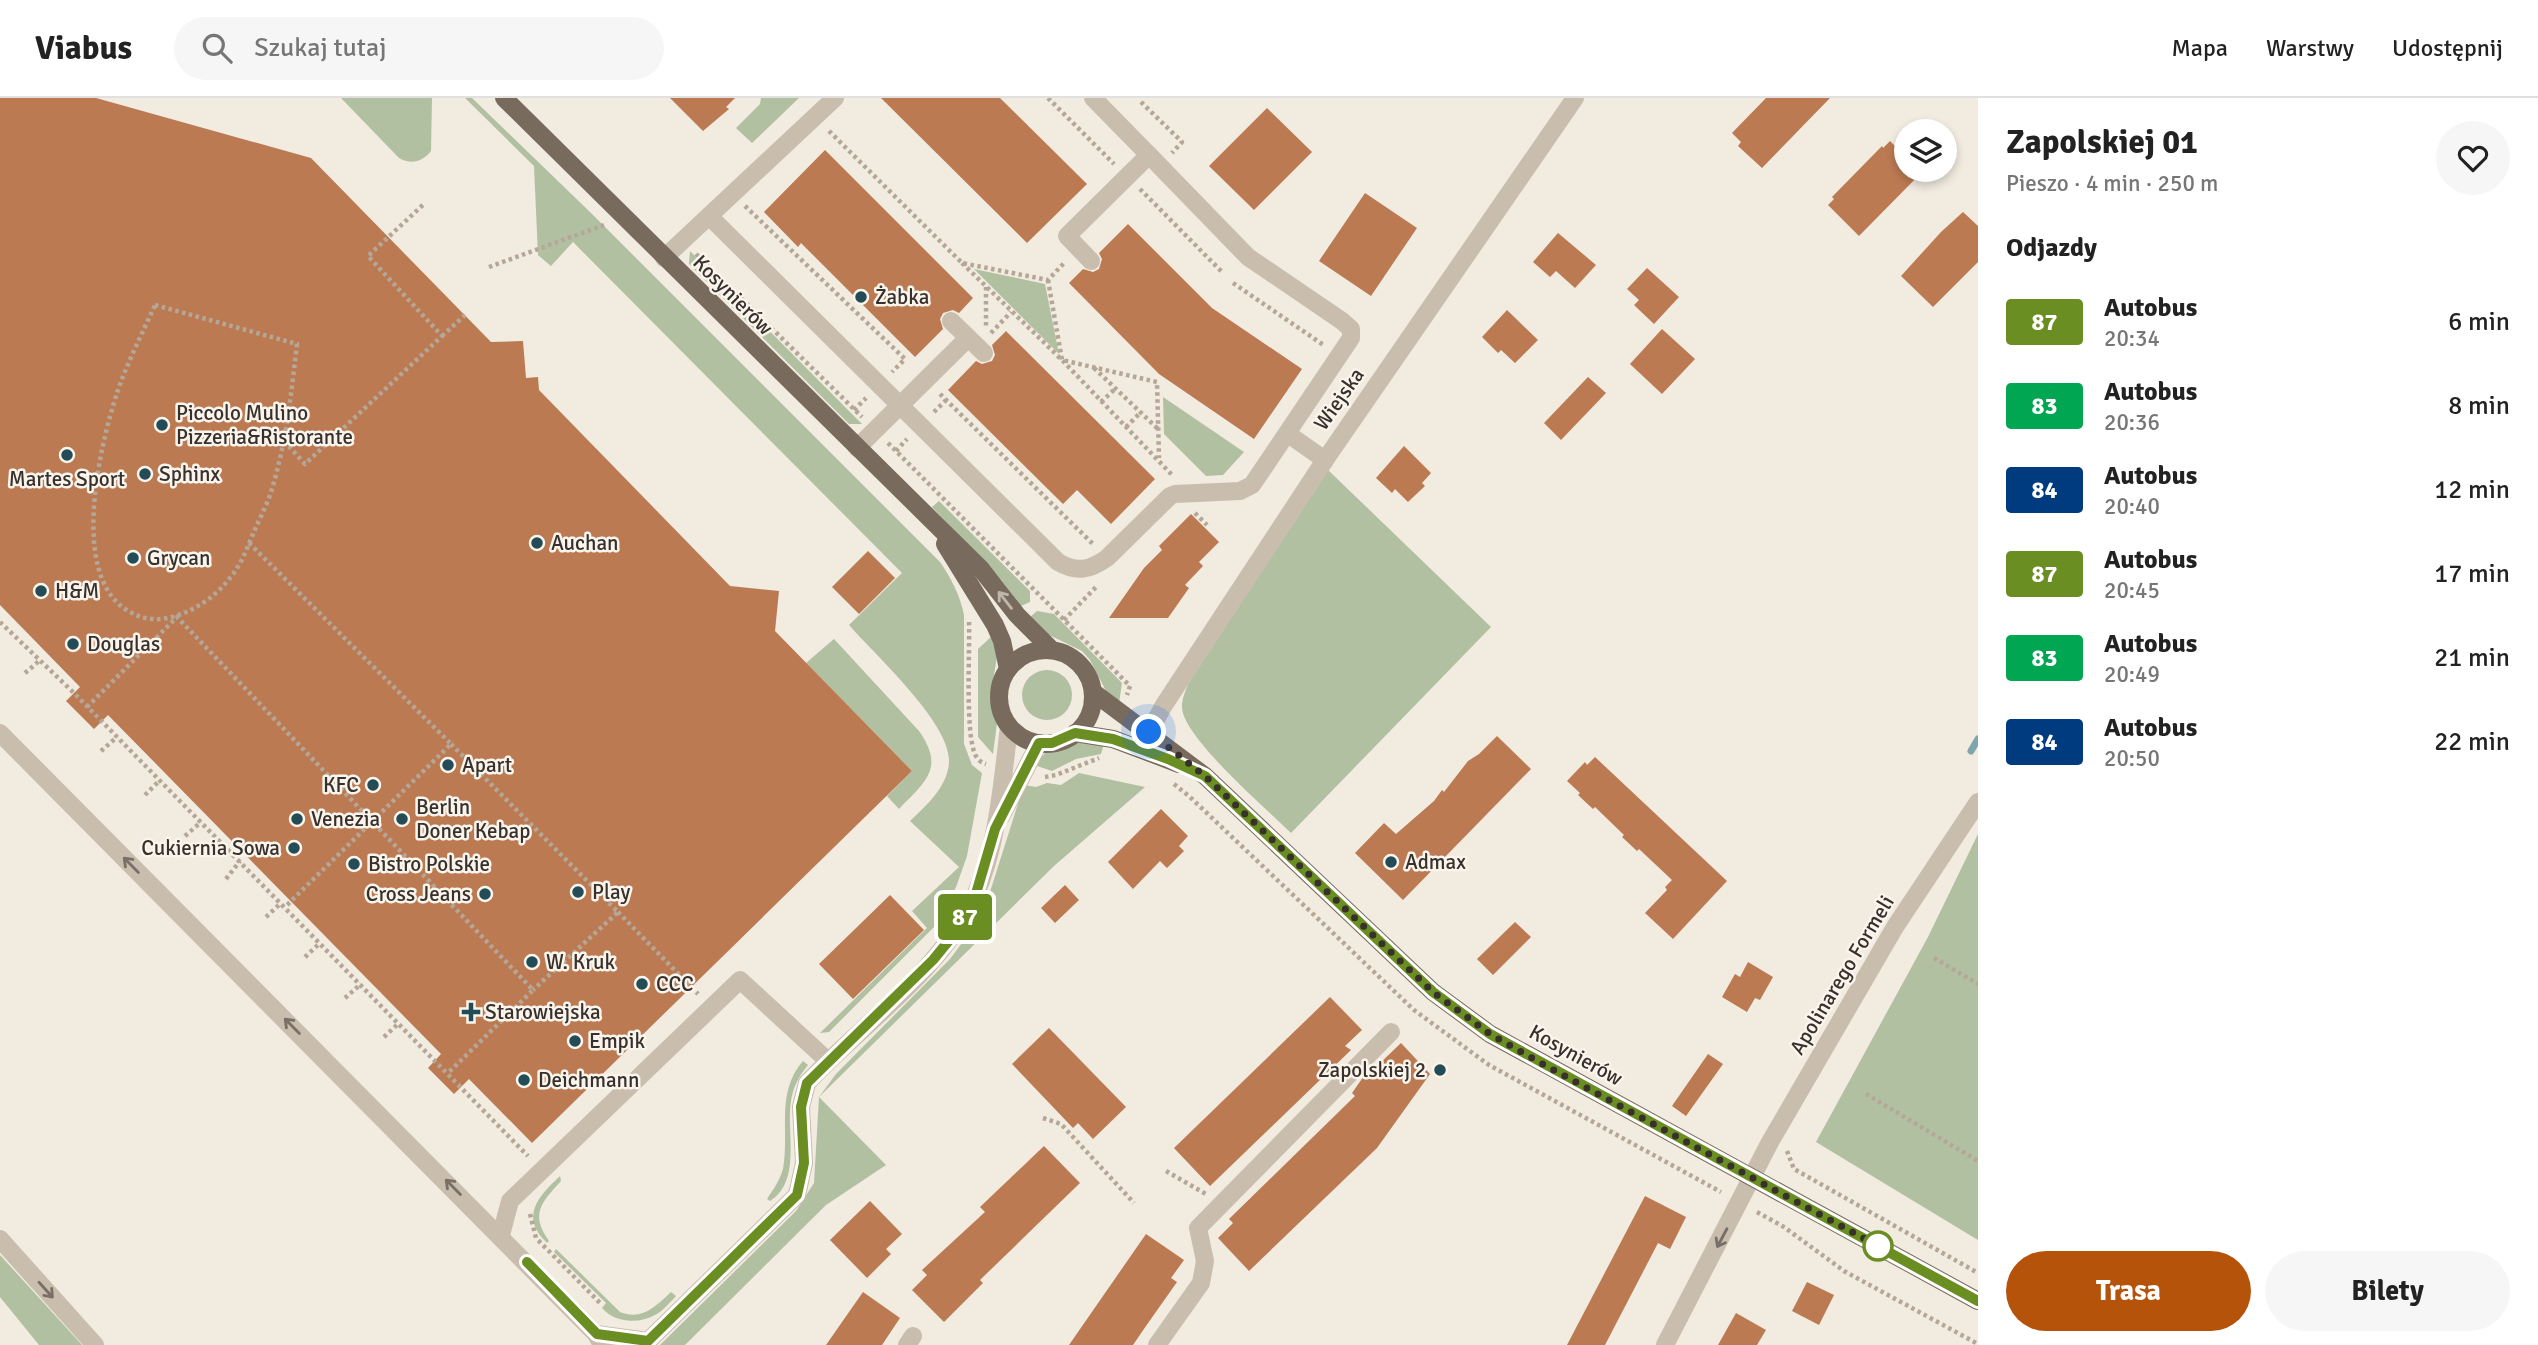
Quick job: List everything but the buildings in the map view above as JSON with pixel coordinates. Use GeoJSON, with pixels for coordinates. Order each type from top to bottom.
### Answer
{"type":"FeatureCollection","features":[{"type":"Feature","properties":{"kind":"main road","name":"Kosynierów"},"geometry":{"type":"LineString","coordinates":[[504,98],[981,569],[1017,615],[1052,650]]}},
{"type":"Feature","properties":{"kind":"main road","name":"Kosynierów"},"geometry":{"type":"LineString","coordinates":[[932,523],[995,625],[1008,669]]}},
{"type":"Feature","properties":{"kind":"main road"},"geometry":{"type":"LineString","coordinates":[[1052,650],[1067,655],[1080,664],[1093,692],[1089,715],[1075,733],[1052,743],[1039,743],[1028,740],[1009,727],[999,698],[1001,683],[1008,669],[1027,653],[1052,650]]}},
{"type":"Feature","properties":{"kind":"main road","name":"Kosynierów"},"geometry":{"type":"LineString","coordinates":[[1093,692],[1205,776],[1388,952],[1433,992],[1490,1034],[1978,1301]]}},
{"type":"Feature","properties":{"kind":"main road","name":"Kosynierów"},"geometry":{"type":"LineString","coordinates":[[1075,733],[1113,739],[1205,776]]}},
{"type":"Feature","properties":{"kind":"street"},"geometry":{"type":"LineString","coordinates":[[664,258],[835,98]]}},
{"type":"Feature","properties":{"kind":"street"},"geometry":{"type":"LineString","coordinates":[[709,216],[1058,562],[1081,570],[1095,566],[1107,558],[1170,496],[1233,492],[1245,489],[1258,478],[1347,347],[1351,328],[1248,257],[1094,98]]}},
{"type":"Feature","properties":{"kind":"street","name":"Wiejska"},"geometry":{"type":"LineString","coordinates":[[1149,732],[1325,460],[1575,98]]}},
{"type":"Feature","properties":{"kind":"street"},"geometry":{"type":"LineString","coordinates":[[1091,261],[1067,236],[1149,155]]}},
{"type":"Feature","properties":{"kind":"street"},"geometry":{"type":"LineString","coordinates":[[951,321],[984,353]]}},
{"type":"Feature","properties":{"kind":"street"},"geometry":{"type":"LineString","coordinates":[[857,449],[968,338]]}},
{"type":"Feature","properties":{"kind":"street"},"geometry":{"type":"LineString","coordinates":[[1288,434],[1325,460]]}},
{"type":"Feature","properties":{"kind":"street"},"geometry":{"type":"LineString","coordinates":[[0,733],[501,1235],[599,1339],[646,1343],[797,1195],[804,1163],[801,1107],[807,1083],[933,960],[951,938],[975,897],[995,829],[1009,727]]}},
{"type":"Feature","properties":{"kind":"street"},"geometry":{"type":"LineString","coordinates":[[995,829],[1039,743]]}},
{"type":"Feature","properties":{"kind":"street","name":"Apolinarego Formeli"},"geometry":{"type":"LineString","coordinates":[[1665,1345],[1770,1142],[1895,927],[1978,802]]}},
{"type":"Feature","properties":{"kind":"street"},"geometry":{"type":"LineString","coordinates":[[501,1235],[510,1201],[523,1187],[541,1174],[633,1081],[740,980],[828,1061]]}},
{"type":"Feature","properties":{"kind":"street"},"geometry":{"type":"LineString","coordinates":[[1157,1345],[1201,1283],[1205,1261],[1198,1228],[1391,1032]]}},
{"type":"Feature","properties":{"kind":"street"},"geometry":{"type":"LineString","coordinates":[[0,1239],[96,1345]]}},
{"type":"Feature","properties":{"kind":"path"},"geometry":{"type":"LineString","coordinates":[[1048,98],[1120,170]]}},
{"type":"Feature","properties":{"kind":"path"},"geometry":{"type":"LineString","coordinates":[[1142,102],[1182,142],[1168,157]]}},
{"type":"Feature","properties":{"kind":"path"},"geometry":{"type":"LineString","coordinates":[[825,127],[1062,360],[1178,480]]}},
{"type":"Feature","properties":{"kind":"path"},"geometry":{"type":"LineString","coordinates":[[1146,181],[1139,188],[1223,272]]}},
{"type":"Feature","properties":{"kind":"path"},"geometry":{"type":"LineString","coordinates":[[425,203],[368,256],[442,336]]}},
{"type":"Feature","properties":{"kind":"path"},"geometry":{"type":"LineString","coordinates":[[736,210],[743,204],[905,359],[887,377]]}},
{"type":"Feature","properties":{"kind":"path"},"geometry":{"type":"LineString","coordinates":[[489,267],[608,224]]}},
{"type":"Feature","properties":{"kind":"path"},"geometry":{"type":"LineString","coordinates":[[1048,280],[1073,254]]}},
{"type":"Feature","properties":{"kind":"path"},"geometry":{"type":"LineString","coordinates":[[962,263],[1048,280]]}},
{"type":"Feature","properties":{"kind":"path"},"geometry":{"type":"LineString","coordinates":[[1048,280],[1062,360]]}},
{"type":"Feature","properties":{"kind":"path"},"geometry":{"type":"LineString","coordinates":[[1233,283],[1331,351]]}},
{"type":"Feature","properties":{"kind":"path"},"geometry":{"type":"LineString","coordinates":[[986,287],[986,337],[1011,312]]}},
{"type":"Feature","properties":{"kind":"path"},"geometry":{"type":"LineString","coordinates":[[155,304],[297,344],[289,417],[283,441],[270,496],[238,568],[221,587],[197,608],[177,617],[156,619],[135,615],[117,604],[106,588],[97,562],[94,528],[97,478],[105,433],[118,390],[155,304]]}},
{"type":"Feature","properties":{"kind":"path"},"geometry":{"type":"LineString","coordinates":[[283,441],[305,464],[465,315]]}},
{"type":"Feature","properties":{"kind":"path"},"geometry":{"type":"LineString","coordinates":[[1062,360],[1157,382],[1159,459]]}},
{"type":"Feature","properties":{"kind":"path"},"geometry":{"type":"LineString","coordinates":[[1093,367],[1158,429]]}},
{"type":"Feature","properties":{"kind":"path"},"geometry":{"type":"LineString","coordinates":[[935,388],[1099,550]]}},
{"type":"Feature","properties":{"kind":"path"},"geometry":{"type":"LineString","coordinates":[[1101,402],[1115,388]]}},
{"type":"Feature","properties":{"kind":"path"},"geometry":{"type":"LineString","coordinates":[[854,410],[871,392]]}},
{"type":"Feature","properties":{"kind":"path"},"geometry":{"type":"LineString","coordinates":[[928,418],[946,400]]}},
{"type":"Feature","properties":{"kind":"path"},"geometry":{"type":"LineString","coordinates":[[1126,427],[1140,412]]}},
{"type":"Feature","properties":{"kind":"path"},"geometry":{"type":"LineString","coordinates":[[896,451],[913,434]]}},
{"type":"Feature","properties":{"kind":"path"},"geometry":{"type":"LineString","coordinates":[[249,543],[698,995]]}},
{"type":"Feature","properties":{"kind":"path"},"geometry":{"type":"LineString","coordinates":[[1064,620],[1099,585]]}},
{"type":"Feature","properties":{"kind":"path"},"geometry":{"type":"LineString","coordinates":[[1046,601],[1130,686]]}},
{"type":"Feature","properties":{"kind":"path"},"geometry":{"type":"LineString","coordinates":[[87,707],[177,617]]}},
{"type":"Feature","properties":{"kind":"path"},"geometry":{"type":"LineString","coordinates":[[177,617],[533,990]]}},
{"type":"Feature","properties":{"kind":"path"},"geometry":{"type":"LineString","coordinates":[[0,622],[160,780],[461,1087]]}},
{"type":"Feature","properties":{"kind":"path"},"geometry":{"type":"LineString","coordinates":[[25,673],[39,661]]}},
{"type":"Feature","properties":{"kind":"path"},"geometry":{"type":"LineString","coordinates":[[101,751],[117,737]]}},
{"type":"Feature","properties":{"kind":"path"},"geometry":{"type":"LineString","coordinates":[[266,917],[283,905],[373,821],[450,744]]}},
{"type":"Feature","properties":{"kind":"path"},"geometry":{"type":"LineString","coordinates":[[987,772],[988,765]]}},
{"type":"Feature","properties":{"kind":"path"},"geometry":{"type":"LineString","coordinates":[[145,795],[160,780]]}},
{"type":"Feature","properties":{"kind":"path"},"geometry":{"type":"LineString","coordinates":[[185,836],[201,822]]}},
{"type":"Feature","properties":{"kind":"path"},"geometry":{"type":"LineString","coordinates":[[226,879],[240,861]]}},
{"type":"Feature","properties":{"kind":"path"},"geometry":{"type":"LineString","coordinates":[[448,1073],[618,912]]}},
{"type":"Feature","properties":{"kind":"path"},"geometry":{"type":"LineString","coordinates":[[305,957],[320,943]]}},
{"type":"Feature","properties":{"kind":"path"},"geometry":{"type":"LineString","coordinates":[[1934,958],[1978,984]]}},
{"type":"Feature","properties":{"kind":"path"},"geometry":{"type":"LineString","coordinates":[[345,998],[361,984]]}},
{"type":"Feature","properties":{"kind":"path"},"geometry":{"type":"LineString","coordinates":[[384,1038],[399,1023]]}},
{"type":"Feature","properties":{"kind":"path"},"geometry":{"type":"LineString","coordinates":[[1866,1094],[1978,1161]]}},
{"type":"Feature","properties":{"kind":"path"},"geometry":{"type":"LineString","coordinates":[[1043,1118],[1061,1124],[1134,1203]]}},
{"type":"Feature","properties":{"kind":"path"},"geometry":{"type":"LineString","coordinates":[[1770,1142],[1786,1151],[1794,1169],[1978,1273]]}},
{"type":"Feature","properties":{"kind":"path"},"geometry":{"type":"LineString","coordinates":[[1166,1171],[1221,1204]]}},
{"type":"Feature","properties":{"kind":"green space"},"geometry":{"type":"Polygon","coordinates":[[[341,98],[432,98],[431,151],[416,161],[399,158],[341,98]]]}},
{"type":"Feature","properties":{"kind":"green space"},"geometry":{"type":"Polygon","coordinates":[[[465,98],[472,98],[591,213],[940,562],[958,594],[964,615],[964,744],[972,765],[982,773],[967,856],[956,887],[935,926],[829,1032],[820,1033],[927,928],[912,911],[959,867],[910,821],[935,795],[944,780],[949,763],[947,747],[926,710],[849,625],[902,573],[573,242],[551,266],[538,255],[534,166],[465,98]]]}},
{"type":"Feature","properties":{"kind":"green space"},"geometry":{"type":"Polygon","coordinates":[[[761,98],[799,98],[752,143],[736,128],[760,104],[761,98]]]}},
{"type":"Feature","properties":{"kind":"green space"},"geometry":{"type":"Polygon","coordinates":[[[690,251],[862,424],[849,424],[689,264],[690,251]]]}},
{"type":"Feature","properties":{"kind":"green space"},"geometry":{"type":"Polygon","coordinates":[[[974,269],[1045,284],[1059,354],[974,269]]]}},
{"type":"Feature","properties":{"kind":"green space"},"geometry":{"type":"Polygon","coordinates":[[[1163,397],[1244,452],[1223,475],[1206,476],[1164,434],[1163,397]]]}},
{"type":"Feature","properties":{"kind":"green space"},"geometry":{"type":"Polygon","coordinates":[[[1328,470],[1491,627],[1291,833],[1210,753],[1185,719],[1182,703],[1190,679],[1328,470]]]}},
{"type":"Feature","properties":{"kind":"green space"},"geometry":{"type":"Polygon","coordinates":[[[939,501],[1030,591],[1030,602],[1021,606],[1002,581],[932,507],[939,501]]]}},
{"type":"Feature","properties":{"kind":"green space"},"geometry":{"type":"Polygon","coordinates":[[[1037,611],[1054,614],[1122,683],[1119,703],[1106,691],[1090,660],[1082,651],[1041,631],[1028,619],[1037,611]]]}},
{"type":"Feature","properties":{"kind":"green space"},"geometry":{"type":"Polygon","coordinates":[[[992,636],[997,656],[990,700],[997,723],[993,754],[978,737],[978,649],[992,636]]]}},
{"type":"Feature","properties":{"kind":"green space"},"geometry":{"type":"Polygon","coordinates":[[[834,639],[919,731],[927,744],[931,755],[929,773],[899,809],[887,796],[912,771],[806,663],[834,639]]]}},
{"type":"Feature","properties":{"kind":"green space"},"geometry":{"type":"Polygon","coordinates":[[[1047,670],[1065,677],[1072,695],[1065,713],[1047,720],[1029,713],[1022,695],[1029,677],[1047,670]]]}},
{"type":"Feature","properties":{"kind":"green space"},"geometry":{"type":"Polygon","coordinates":[[[1085,741],[1104,744],[1101,754],[1076,759],[1052,771],[1034,765],[1047,751],[1085,741]]]}},
{"type":"Feature","properties":{"kind":"green space"},"geometry":{"type":"Polygon","coordinates":[[[1079,773],[1145,787],[1054,866],[819,1097],[836,1074],[950,959],[971,931],[989,895],[1024,785],[1061,785],[1079,773]]]}},
{"type":"Feature","properties":{"kind":"green space"},"geometry":{"type":"Polygon","coordinates":[[[1978,834],[1978,1240],[1816,1142],[1928,937],[1978,834]]]}},
{"type":"Feature","properties":{"kind":"green space"},"geometry":{"type":"Polygon","coordinates":[[[803,1061],[808,1065],[797,1082],[791,1101],[789,1169],[780,1192],[770,1201],[767,1199],[783,1169],[789,1086],[803,1061]]]}},
{"type":"Feature","properties":{"kind":"green space"},"geometry":{"type":"Polygon","coordinates":[[[819,1097],[886,1165],[826,1205],[685,1345],[660,1345],[796,1211],[814,1183],[819,1097]]]}},
{"type":"Feature","properties":{"kind":"green space"},"geometry":{"type":"Polygon","coordinates":[[[560,1176],[561,1181],[540,1209],[540,1223],[549,1241],[547,1243],[534,1224],[533,1215],[539,1199],[560,1176]]]}},
{"type":"Feature","properties":{"kind":"green space"},"geometry":{"type":"Polygon","coordinates":[[[556,1249],[620,1312],[635,1315],[642,1313],[654,1307],[671,1292],[676,1296],[661,1311],[649,1318],[635,1321],[614,1317],[602,1308],[606,1303],[554,1252],[556,1249]]]}},
{"type":"Feature","properties":{"kind":"green space"},"geometry":{"type":"Polygon","coordinates":[[[0,1255],[82,1345],[39,1345],[0,1297],[0,1255]]]}},
{"type":"Feature","properties":{"kind":"waterway"},"geometry":{"type":"LineString","coordinates":[[1971,751],[1978,739]]}},
{"type":"Feature","properties":{"kind":"bus line","name":"87"},"geometry":{"type":"LineString","coordinates":[[527,1262],[597,1334],[648,1341],[797,1195],[804,1163],[801,1107],[807,1083],[933,960],[951,938],[975,897],[995,829],[1039,743],[1064,740],[1075,733],[1113,739],[1205,776],[1433,992],[1490,1034],[1978,1301]]}},
{"type":"Feature","properties":{"kind":"place","name":"Żabka"},"geometry":{"type":"Point","coordinates":[861,297]}},
{"type":"Feature","properties":{"kind":"place","name":"Piccolo Mulino Pizzeria&Ristorante"},"geometry":{"type":"Point","coordinates":[162,425]}},
{"type":"Feature","properties":{"kind":"place","name":"Martes Sport"},"geometry":{"type":"Point","coordinates":[67,455]}},
{"type":"Feature","properties":{"kind":"place","name":"Sphinx"},"geometry":{"type":"Point","coordinates":[145,474]}},
{"type":"Feature","properties":{"kind":"place","name":"Auchan"},"geometry":{"type":"Point","coordinates":[537,543]}},
{"type":"Feature","properties":{"kind":"place","name":"Grycan"},"geometry":{"type":"Point","coordinates":[133,558]}},
{"type":"Feature","properties":{"kind":"place","name":"H&M"},"geometry":{"type":"Point","coordinates":[41,591]}},
{"type":"Feature","properties":{"kind":"place","name":"Douglas"},"geometry":{"type":"Point","coordinates":[73,644]}},
{"type":"Feature","properties":{"kind":"place","name":"Apart"},"geometry":{"type":"Point","coordinates":[448,765]}},
{"type":"Feature","properties":{"kind":"place","name":"KFC"},"geometry":{"type":"Point","coordinates":[373,785]}},
{"type":"Feature","properties":{"kind":"place","name":"Venezia"},"geometry":{"type":"Point","coordinates":[297,819]}},
{"type":"Feature","properties":{"kind":"place","name":"Berlin Doner Kebap"},"geometry":{"type":"Point","coordinates":[402,819]}},
{"type":"Feature","properties":{"kind":"place","name":"Cukiernia Sowa"},"geometry":{"type":"Point","coordinates":[294,848]}},
{"type":"Feature","properties":{"kind":"place","name":"Admax"},"geometry":{"type":"Point","coordinates":[1391,862]}},
{"type":"Feature","properties":{"kind":"place","name":"Bistro Polskie"},"geometry":{"type":"Point","coordinates":[354,864]}},
{"type":"Feature","properties":{"kind":"place","name":"Play"},"geometry":{"type":"Point","coordinates":[578,892]}},
{"type":"Feature","properties":{"kind":"place","name":"Cross Jeans"},"geometry":{"type":"Point","coordinates":[485,894]}},
{"type":"Feature","properties":{"kind":"place","name":"W. Kruk"},"geometry":{"type":"Point","coordinates":[532,962]}},
{"type":"Feature","properties":{"kind":"place","name":"CCC"},"geometry":{"type":"Point","coordinates":[642,984]}},
{"type":"Feature","properties":{"kind":"place","name":"Starowiejska"},"geometry":{"type":"Point","coordinates":[471,1012]}},
{"type":"Feature","properties":{"kind":"place","name":"Empik"},"geometry":{"type":"Point","coordinates":[575,1041]}},
{"type":"Feature","properties":{"kind":"place","name":"Zapolskiej 2"},"geometry":{"type":"Point","coordinates":[1440,1070]}},
{"type":"Feature","properties":{"kind":"place","name":"Deichmann"},"geometry":{"type":"Point","coordinates":[524,1080]}},
{"type":"Feature","properties":{"kind":"route"},"geometry":{"type":"LineString","coordinates":[[1149,732],[1205,776],[1433,992],[1490,1034],[1878,1246]]}}]}
